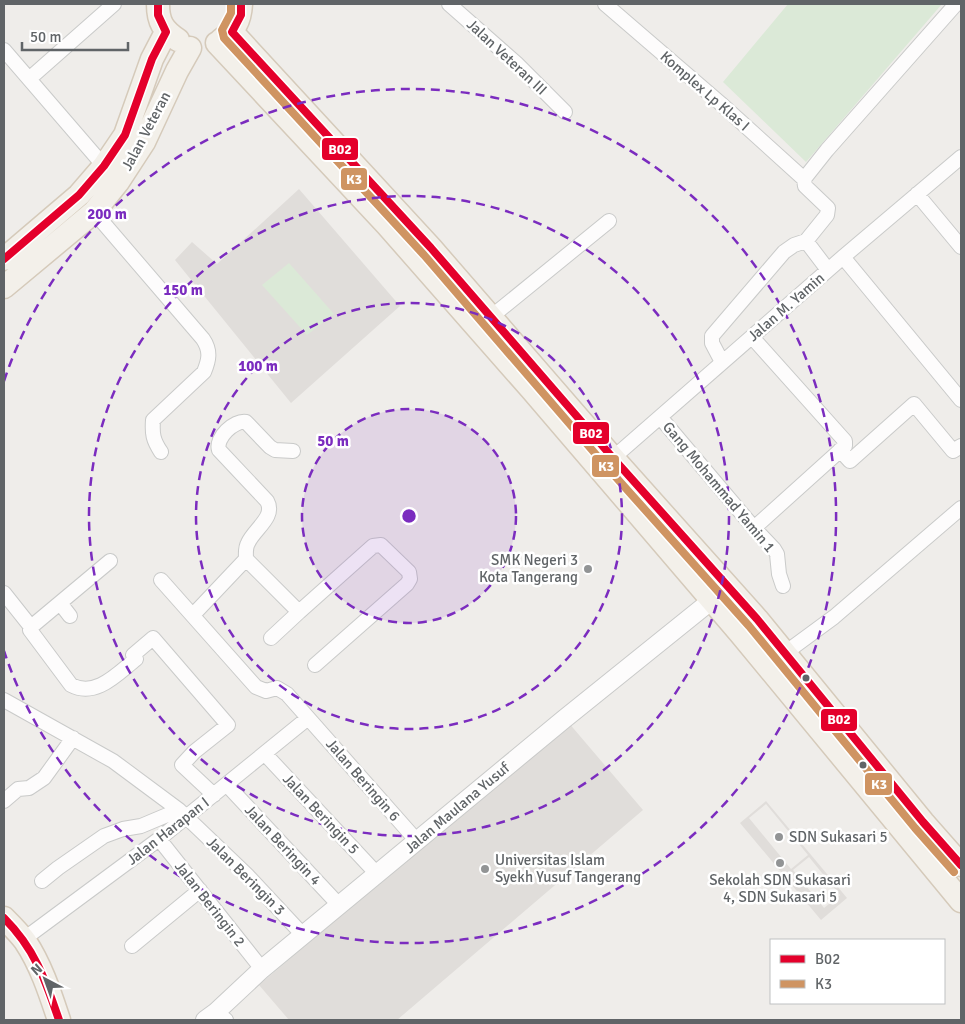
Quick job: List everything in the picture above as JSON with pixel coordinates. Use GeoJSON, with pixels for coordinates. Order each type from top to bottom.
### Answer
{"type":"FeatureCollection","features":[{"type":"Feature","properties":{"kind":"main road"},"geometry":{"type":"LineString","coordinates":[[158,4],[158,16],[166,32],[190,48],[224,38],[240,15],[241,4]]}},
{"type":"Feature","properties":{"kind":"main road","name":"Jalan Veteran"},"geometry":{"type":"LineString","coordinates":[[4,259],[78,195],[104,166],[125,135],[152,59],[166,32]]}},
{"type":"Feature","properties":{"kind":"main road"},"geometry":{"type":"LineString","coordinates":[[224,38],[431,248],[613,458],[757,619],[923,822],[961,865]]}},
{"type":"Feature","properties":{"kind":"main road"},"geometry":{"type":"LineString","coordinates":[[224,38],[532,390],[712,600],[961,901]]}},
{"type":"Feature","properties":{"kind":"main road","name":"Jalan Veteran"},"geometry":{"type":"LineString","coordinates":[[5,283],[94,212],[118,182],[144,142],[190,48]]}},
{"type":"Feature","properties":{"kind":"main road"},"geometry":{"type":"LineString","coordinates":[[4,918],[24,939],[37,963],[59,1020]]}},
{"type":"Feature","properties":{"kind":"street"},"geometry":{"type":"LineString","coordinates":[[29,79],[114,4]]}},
{"type":"Feature","properties":{"kind":"street","name":"Jalan Veteran III"},"geometry":{"type":"LineString","coordinates":[[449,4],[516,63],[565,112]]}},
{"type":"Feature","properties":{"kind":"street","name":"Komplex Lp Klas I"},"geometry":{"type":"LineString","coordinates":[[605,4],[720,103],[804,183]]}},
{"type":"Feature","properties":{"kind":"street"},"geometry":{"type":"LineString","coordinates":[[722,362],[712,343],[712,336],[784,252],[794,245],[806,241],[828,215],[828,208],[804,183],[827,150],[956,4]]}},
{"type":"Feature","properties":{"kind":"street"},"geometry":{"type":"LineString","coordinates":[[4,50],[104,166]]}},
{"type":"Feature","properties":{"kind":"street","name":"Jalan M. Yamin"},"geometry":{"type":"LineString","coordinates":[[613,458],[843,257],[961,157]]}},
{"type":"Feature","properties":{"kind":"street"},"geometry":{"type":"LineString","coordinates":[[917,194],[961,247]]}},
{"type":"Feature","properties":{"kind":"street"},"geometry":{"type":"LineString","coordinates":[[94,212],[208,347],[208,363],[204,372],[153,420],[153,440],[161,452]]}},
{"type":"Feature","properties":{"kind":"street"},"geometry":{"type":"LineString","coordinates":[[491,316],[609,221]]}},
{"type":"Feature","properties":{"kind":"street"},"geometry":{"type":"LineString","coordinates":[[806,241],[828,270]]}},
{"type":"Feature","properties":{"kind":"street"},"geometry":{"type":"LineString","coordinates":[[843,257],[961,400]]}},
{"type":"Feature","properties":{"kind":"street"},"geometry":{"type":"LineString","coordinates":[[752,337],[844,438],[845,446],[754,528]]}},
{"type":"Feature","properties":{"kind":"street"},"geometry":{"type":"LineString","coordinates":[[840,450],[850,461],[914,404],[953,451],[961,446]]}},
{"type":"Feature","properties":{"kind":"street","name":"Gang Mohammad Yamin 1"},"geometry":{"type":"LineString","coordinates":[[660,417],[777,554],[779,574],[783,586]]}},
{"type":"Feature","properties":{"kind":"street"},"geometry":{"type":"LineString","coordinates":[[193,615],[246,560],[248,542],[270,513],[270,507],[267,502],[219,450],[218,443],[220,439],[240,421],[246,422],[275,450],[293,451]]}},
{"type":"Feature","properties":{"kind":"street"},"geometry":{"type":"LineString","coordinates":[[785,653],[834,616],[961,508]]}},
{"type":"Feature","properties":{"kind":"street"},"geometry":{"type":"LineString","coordinates":[[271,638],[373,546],[381,545],[409,572],[410,579],[407,584],[315,665]]}},
{"type":"Feature","properties":{"kind":"street"},"geometry":{"type":"LineString","coordinates":[[246,560],[299,612]]}},
{"type":"Feature","properties":{"kind":"street"},"geometry":{"type":"LineString","coordinates":[[31,627],[110,561]]}},
{"type":"Feature","properties":{"kind":"street","name":"Jalan Beringin 6"},"geometry":{"type":"LineString","coordinates":[[162,580],[256,687],[266,691],[277,688],[282,690],[417,841]]}},
{"type":"Feature","properties":{"kind":"street"},"geometry":{"type":"LineString","coordinates":[[4,593],[31,627],[30,630],[71,685],[82,689],[93,688],[107,682],[136,659],[133,655],[153,638],[228,725],[194,752],[182,765],[214,796]]}},
{"type":"Feature","properties":{"kind":"street","name":"Jalan Maulana Yusuf"},"geometry":{"type":"LineString","coordinates":[[216,1017],[262,969],[563,720],[712,600]]}},
{"type":"Feature","properties":{"kind":"street"},"geometry":{"type":"LineString","coordinates":[[60,603],[70,616]]}},
{"type":"Feature","properties":{"kind":"street","name":"Jalan Beringin 3"},"geometry":{"type":"LineString","coordinates":[[4,700],[113,761],[183,814],[247,875],[303,935]]}},
{"type":"Feature","properties":{"kind":"street","name":"Jalan Harapan I"},"geometry":{"type":"LineString","coordinates":[[24,939],[160,839],[183,814],[214,796],[308,718]]}},
{"type":"Feature","properties":{"kind":"street"},"geometry":{"type":"LineString","coordinates":[[4,801],[18,789],[30,788],[44,778],[73,738]]}},
{"type":"Feature","properties":{"kind":"street","name":"Jalan Beringin 5"},"geometry":{"type":"LineString","coordinates":[[265,754],[377,874]]}},
{"type":"Feature","properties":{"kind":"street","name":"Jalan Beringin 4"},"geometry":{"type":"LineString","coordinates":[[227,785],[339,905]]}},
{"type":"Feature","properties":{"kind":"street"},"geometry":{"type":"LineString","coordinates":[[42,881],[104,836],[122,829],[141,826],[163,815],[183,814]]}},
{"type":"Feature","properties":{"kind":"street","name":"Jalan Beringin 2"},"geometry":{"type":"LineString","coordinates":[[160,839],[262,969]]}},
{"type":"Feature","properties":{"kind":"street"},"geometry":{"type":"LineString","coordinates":[[132,946],[200,890]]}},
{"type":"Feature","properties":{"kind":"shaded area"},"geometry":{"type":"Polygon","coordinates":[[[299,189],[400,306],[291,403],[175,260],[192,242],[217,264],[299,189]]]}},
{"type":"Feature","properties":{"kind":"shaded area","name":"Universitas Islam Syekh Yusuf Tangerang"},"geometry":{"type":"Polygon","coordinates":[[[568,722],[643,810],[397,1020],[289,1020],[259,985],[568,722]]]}},
{"type":"Feature","properties":{"kind":"shaded area","name":"Sekolah SDN Sukasari 4, SDN Sukasari 5"},"geometry":{"type":"Polygon","coordinates":[[[766,801],[847,898],[821,920],[740,823],[766,801]],[[766,804],[749,818],[791,869],[808,855],[766,804]],[[809,857],[793,870],[824,908],[840,895],[809,857]]]}},
{"type":"Feature","properties":{"kind":"green space"},"geometry":{"type":"Polygon","coordinates":[[[788,4],[942,4],[806,162],[723,82],[788,4]]]}},
{"type":"Feature","properties":{"kind":"green space"},"geometry":{"type":"Polygon","coordinates":[[[289,263],[334,314],[307,335],[262,285],[289,263]]]}},
{"type":"Feature","properties":{"kind":"transit line","name":"B02"},"geometry":{"type":"LineString","coordinates":[[4,259],[79,195],[104,166],[125,135],[152,59],[166,32],[158,15],[158,4]]}},
{"type":"Feature","properties":{"kind":"transit line","name":"K3"},"geometry":{"type":"LineString","coordinates":[[231,4],[231,13],[222,30],[224,38],[424,255],[605,465],[749,626],[915,828],[954,872]]}},
{"type":"Feature","properties":{"kind":"transit line","name":"B02"},"geometry":{"type":"LineString","coordinates":[[241,4],[241,15],[232,32],[431,248],[613,458],[757,619],[923,822],[961,865]]}},
{"type":"Feature","properties":{"kind":"transit line","name":"B02"},"geometry":{"type":"LineString","coordinates":[[4,918],[24,941],[38,965],[59,1020]]}},
{"type":"Feature","properties":{"kind":"place","name":"SMK Negeri 3 Kota Tangerang"},"geometry":{"type":"Point","coordinates":[588,569]}},
{"type":"Feature","properties":{"kind":"place","name":"SDN Sukasari 5"},"geometry":{"type":"Point","coordinates":[779,837]}},
{"type":"Feature","properties":{"kind":"place","name":"Sekolah SDN Sukasari 4, SDN Sukasari 5"},"geometry":{"type":"Point","coordinates":[780,863]}},
{"type":"Feature","properties":{"kind":"place","name":"Universitas Islam Syekh Yusuf Tangerang"},"geometry":{"type":"Point","coordinates":[485,869]}}]}
